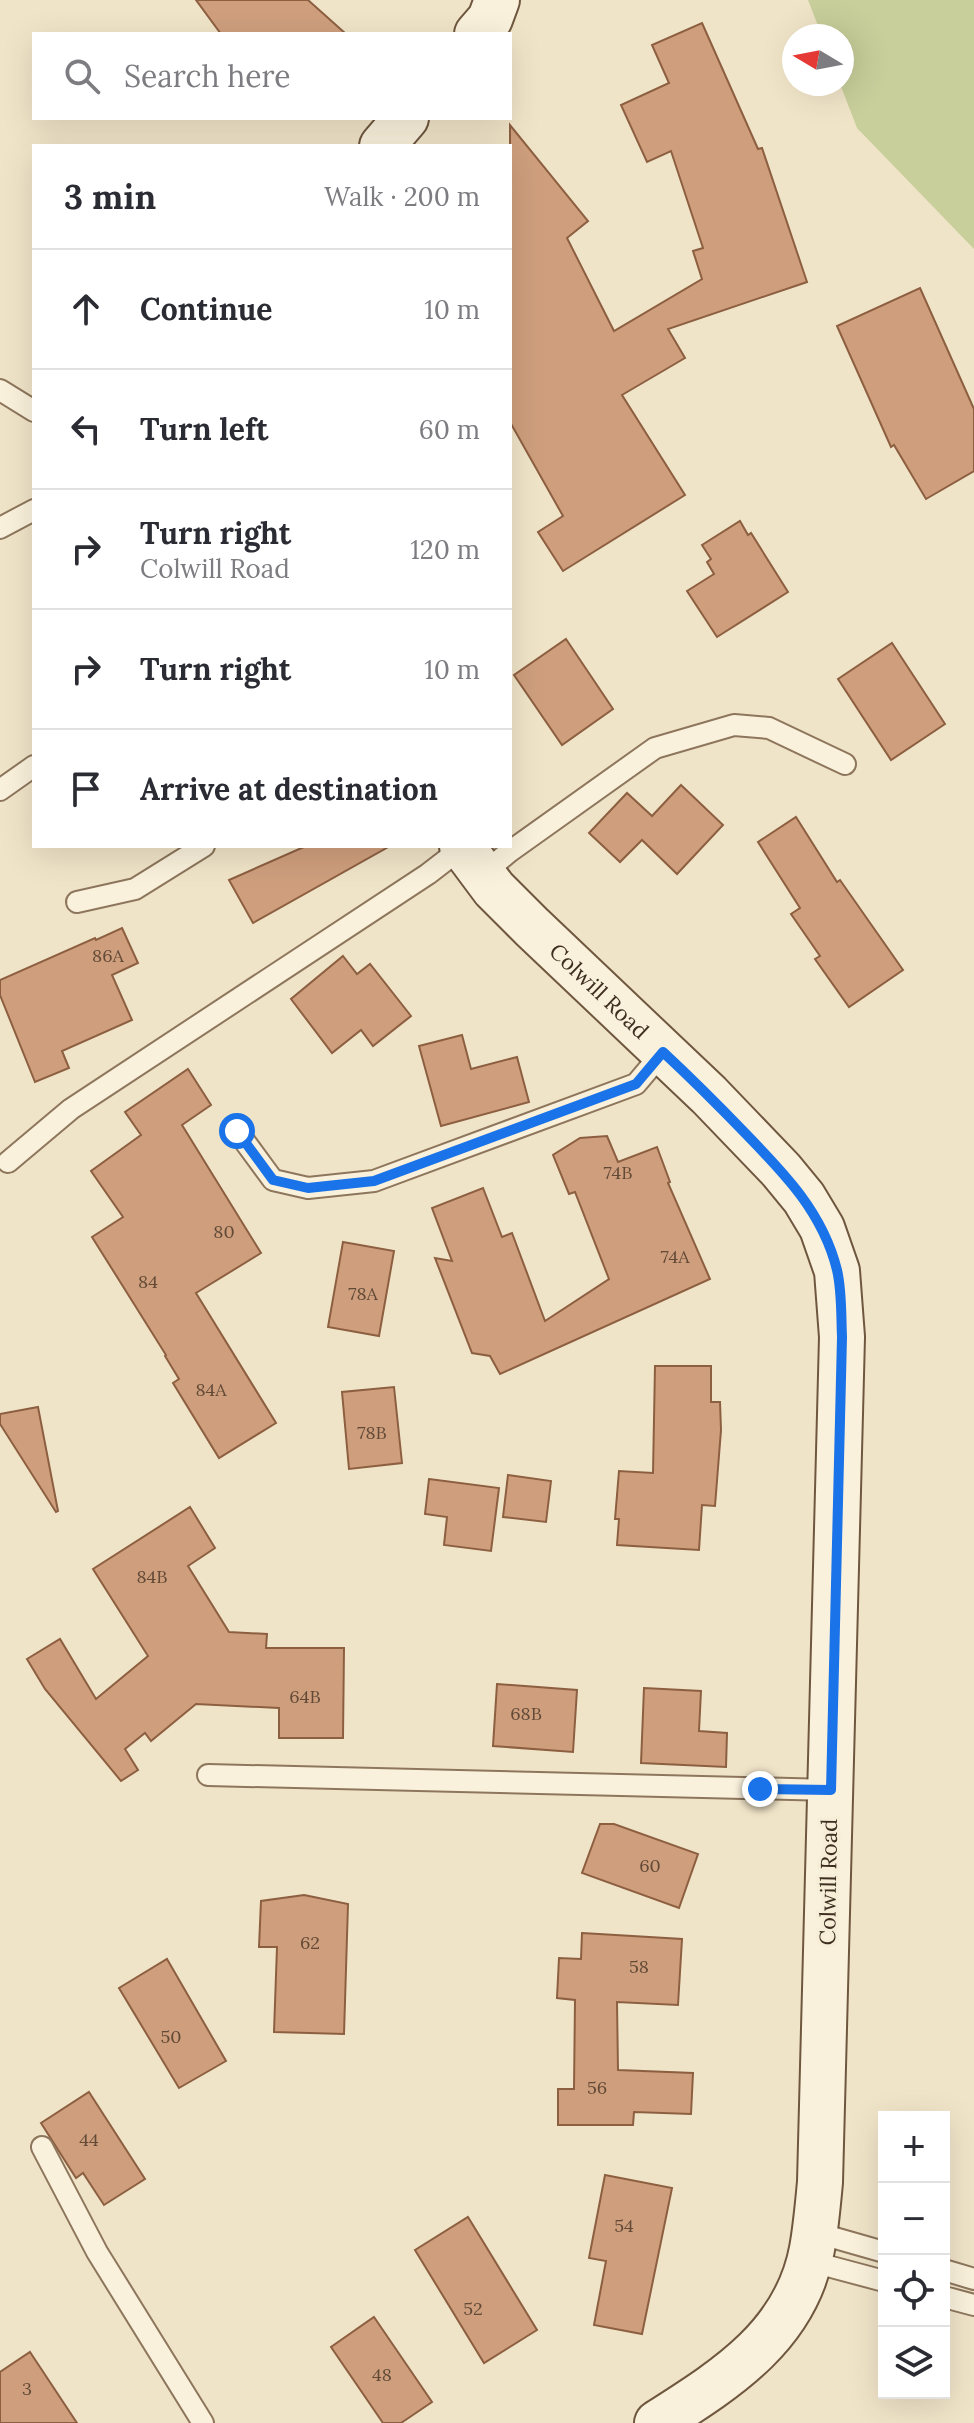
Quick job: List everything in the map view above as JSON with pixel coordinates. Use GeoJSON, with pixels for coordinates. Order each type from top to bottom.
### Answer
{"type":"FeatureCollection","features":[{"type":"Feature","properties":{"kind":"street"},"geometry":{"type":"LineString","coordinates":[[479,32],[490,19],[497,0]]}},
{"type":"Feature","properties":{"kind":"street"},"geometry":{"type":"LineString","coordinates":[[384,144],[404,120]]}},
{"type":"Feature","properties":{"kind":"street","name":"Colwill Road"},"geometry":{"type":"LineString","coordinates":[[469,856],[494,889],[709,1095],[781,1170],[804,1198],[822,1228],[837,1271],[842,1337],[831,1790],[820,2182],[811,2246],[803,2280],[785,2317],[760,2349],[718,2384],[657,2423]]}},
{"type":"Feature","properties":{"kind":"lane"},"geometry":{"type":"LineString","coordinates":[[0,390],[32,410]]}},
{"type":"Feature","properties":{"kind":"lane"},"geometry":{"type":"LineString","coordinates":[[0,528],[32,511]]}},
{"type":"Feature","properties":{"kind":"lane"},"geometry":{"type":"LineString","coordinates":[[8,1162],[71,1109],[428,874],[469,856],[509,852],[655,748],[734,725],[769,728],[845,764]]}},
{"type":"Feature","properties":{"kind":"lane"},"geometry":{"type":"LineString","coordinates":[[0,790],[32,767]]}},
{"type":"Feature","properties":{"kind":"lane"},"geometry":{"type":"LineString","coordinates":[[77,902],[135,889],[201,848]]}},
{"type":"Feature","properties":{"kind":"lane"},"geometry":{"type":"LineString","coordinates":[[237,1131],[273,1180],[308,1188],[374,1181],[636,1084],[663,1052]]}},
{"type":"Feature","properties":{"kind":"lane"},"geometry":{"type":"LineString","coordinates":[[208,1775],[831,1790]]}},
{"type":"Feature","properties":{"kind":"lane"},"geometry":{"type":"LineString","coordinates":[[42,2147],[97,2252],[203,2423]]}},
{"type":"Feature","properties":{"kind":"lane"},"geometry":{"type":"LineString","coordinates":[[811,2246],[878,2252]]}},
{"type":"Feature","properties":{"kind":"lane"},"geometry":{"type":"LineString","coordinates":[[811,2246],[878,2278]]}},
{"type":"Feature","properties":{"kind":"lane"},"geometry":{"type":"LineString","coordinates":[[950,2272],[974,2279]]}},
{"type":"Feature","properties":{"kind":"lane"},"geometry":{"type":"LineString","coordinates":[[950,2299],[974,2305]]}},
{"type":"Feature","properties":{"kind":"green space"},"geometry":{"type":"Polygon","coordinates":[[[808,0],[974,0],[974,249],[857,128],[845,96],[854,96],[854,24],[817,24],[808,0]]]}},
{"type":"Feature","properties":{"kind":"building"},"geometry":{"type":"Polygon","coordinates":[[[196,0],[308,0],[344,32],[220,32],[196,0]]]}},
{"type":"Feature","properties":{"kind":"building"},"geometry":{"type":"Polygon","coordinates":[[[702,23],[758,149],[762,148],[807,282],[668,329],[685,358],[622,395],[685,495],[563,571],[538,532],[563,516],[512,426],[510,125],[588,221],[567,238],[614,331],[702,279],[693,251],[703,248],[671,151],[647,162],[621,105],[669,83],[652,45],[702,23]]]}},
{"type":"Feature","properties":{"kind":"building"},"geometry":{"type":"Polygon","coordinates":[[[920,288],[974,409],[974,471],[926,499],[894,445],[891,447],[837,326],[920,288]]]}},
{"type":"Feature","properties":{"kind":"building"},"geometry":{"type":"Polygon","coordinates":[[[740,521],[788,592],[717,637],[687,591],[714,574],[707,562],[711,559],[702,545],[740,521]]]}},
{"type":"Feature","properties":{"kind":"building"},"geometry":{"type":"Polygon","coordinates":[[[566,639],[613,709],[562,745],[514,675],[566,639]]]}},
{"type":"Feature","properties":{"kind":"building"},"geometry":{"type":"Polygon","coordinates":[[[892,643],[945,724],[891,760],[838,679],[892,643]]]}},
{"type":"Feature","properties":{"kind":"building"},"geometry":{"type":"Polygon","coordinates":[[[681,785],[723,825],[677,874],[642,840],[620,862],[589,833],[627,793],[652,816],[681,785]]]}},
{"type":"Feature","properties":{"kind":"building"},"geometry":{"type":"Polygon","coordinates":[[[796,817],[837,882],[840,880],[903,970],[849,1007],[815,959],[820,956],[791,914],[800,908],[758,842],[796,817]]]}},
{"type":"Feature","properties":{"kind":"building"},"geometry":{"type":"Polygon","coordinates":[[[301,848],[386,848],[253,923],[229,880],[301,848]]]}},
{"type":"Feature","properties":{"kind":"building"},"geometry":{"type":"Polygon","coordinates":[[[122,928],[138,963],[112,975],[132,1020],[62,1051],[69,1068],[35,1082],[0,995],[0,980],[122,928]]]}},
{"type":"Feature","properties":{"kind":"building"},"geometry":{"type":"Polygon","coordinates":[[[343,956],[357,974],[370,964],[411,1016],[373,1046],[361,1030],[332,1053],[291,999],[343,956]]]}},
{"type":"Feature","properties":{"kind":"building"},"geometry":{"type":"Polygon","coordinates":[[[462,1035],[471,1069],[517,1057],[529,1102],[441,1126],[419,1046],[462,1035]]]}},
{"type":"Feature","properties":{"kind":"building"},"geometry":{"type":"Polygon","coordinates":[[[188,1069],[211,1105],[182,1125],[261,1253],[196,1293],[276,1423],[219,1458],[173,1383],[179,1379],[166,1355],[92,1237],[123,1217],[91,1171],[141,1135],[125,1112],[188,1069]]]}},
{"type":"Feature","properties":{"kind":"building"},"geometry":{"type":"Polygon","coordinates":[[[607,1136],[618,1162],[657,1147],[668,1183],[710,1279],[500,1374],[490,1356],[472,1353],[435,1258],[452,1261],[432,1208],[483,1188],[502,1237],[512,1233],[545,1321],[609,1279],[575,1192],[569,1194],[553,1155],[580,1138],[607,1136]]]}},
{"type":"Feature","properties":{"kind":"building"},"geometry":{"type":"Polygon","coordinates":[[[343,1242],[394,1251],[379,1336],[328,1327],[343,1242]]]}},
{"type":"Feature","properties":{"kind":"building"},"geometry":{"type":"Polygon","coordinates":[[[655,1366],[711,1366],[711,1402],[720,1402],[715,1506],[702,1505],[699,1550],[617,1545],[619,1519],[615,1519],[619,1471],[653,1473],[655,1366]]]}},
{"type":"Feature","properties":{"kind":"building"},"geometry":{"type":"Polygon","coordinates":[[[394,1387],[402,1463],[349,1469],[342,1392],[394,1387]]]}},
{"type":"Feature","properties":{"kind":"building"},"geometry":{"type":"Polygon","coordinates":[[[38,1407],[56,1512],[0,1424],[0,1414],[38,1407]]]}},
{"type":"Feature","properties":{"kind":"building"},"geometry":{"type":"Polygon","coordinates":[[[508,1475],[551,1481],[546,1522],[503,1517],[508,1475]]]}},
{"type":"Feature","properties":{"kind":"building"},"geometry":{"type":"Polygon","coordinates":[[[429,1479],[499,1488],[491,1551],[444,1545],[447,1517],[425,1514],[429,1479]]]}},
{"type":"Feature","properties":{"kind":"building"},"geometry":{"type":"Polygon","coordinates":[[[190,1507],[215,1548],[188,1566],[229,1632],[267,1634],[266,1648],[344,1648],[343,1738],[279,1738],[279,1708],[196,1704],[151,1741],[145,1733],[125,1749],[138,1770],[121,1781],[45,1689],[27,1659],[60,1639],[96,1699],[148,1656],[93,1569],[190,1507]]]}},
{"type":"Feature","properties":{"kind":"building"},"geometry":{"type":"Polygon","coordinates":[[[497,1684],[577,1690],[573,1752],[493,1746],[497,1684]]]}},
{"type":"Feature","properties":{"kind":"building"},"geometry":{"type":"Polygon","coordinates":[[[644,1688],[701,1691],[699,1731],[727,1733],[726,1767],[641,1763],[644,1688]]]}},
{"type":"Feature","properties":{"kind":"building"},"geometry":{"type":"Polygon","coordinates":[[[600,1824],[614,1824],[698,1854],[679,1908],[582,1873],[600,1824]]]}},
{"type":"Feature","properties":{"kind":"building"},"geometry":{"type":"Polygon","coordinates":[[[304,1895],[348,1904],[344,2034],[274,2032],[277,1947],[259,1947],[261,1901],[304,1895]]]}},
{"type":"Feature","properties":{"kind":"building"},"geometry":{"type":"Polygon","coordinates":[[[582,1933],[682,1939],[678,2005],[617,2002],[618,2070],[693,2073],[691,2114],[634,2112],[633,2125],[558,2125],[558,2089],[574,2089],[575,2000],[557,1998],[559,1958],[581,1959],[582,1933]]]}},
{"type":"Feature","properties":{"kind":"building"},"geometry":{"type":"Polygon","coordinates":[[[167,1959],[226,2061],[179,2088],[119,1988],[167,1959]]]}},
{"type":"Feature","properties":{"kind":"building"},"geometry":{"type":"Polygon","coordinates":[[[89,2092],[145,2179],[104,2205],[83,2173],[76,2178],[41,2123],[89,2092]]]}},
{"type":"Feature","properties":{"kind":"building"},"geometry":{"type":"Polygon","coordinates":[[[605,2175],[672,2188],[642,2334],[594,2325],[606,2261],[589,2258],[605,2175]]]}},
{"type":"Feature","properties":{"kind":"building"},"geometry":{"type":"Polygon","coordinates":[[[468,2217],[537,2330],[484,2363],[415,2250],[468,2217]]]}},
{"type":"Feature","properties":{"kind":"building"},"geometry":{"type":"Polygon","coordinates":[[[374,2317],[432,2402],[401,2423],[383,2423],[331,2347],[374,2317]]]}},
{"type":"Feature","properties":{"kind":"building"},"geometry":{"type":"Polygon","coordinates":[[[30,2352],[77,2423],[0,2423],[0,2372],[30,2352]]]}},
{"type":"Feature","properties":{"kind":"route"},"geometry":{"type":"LineString","coordinates":[[237,1131],[273,1180],[308,1188],[374,1181],[636,1084],[663,1052],[709,1095],[804,1198],[822,1228],[837,1271],[842,1337],[831,1790],[760,1789]]}}]}
